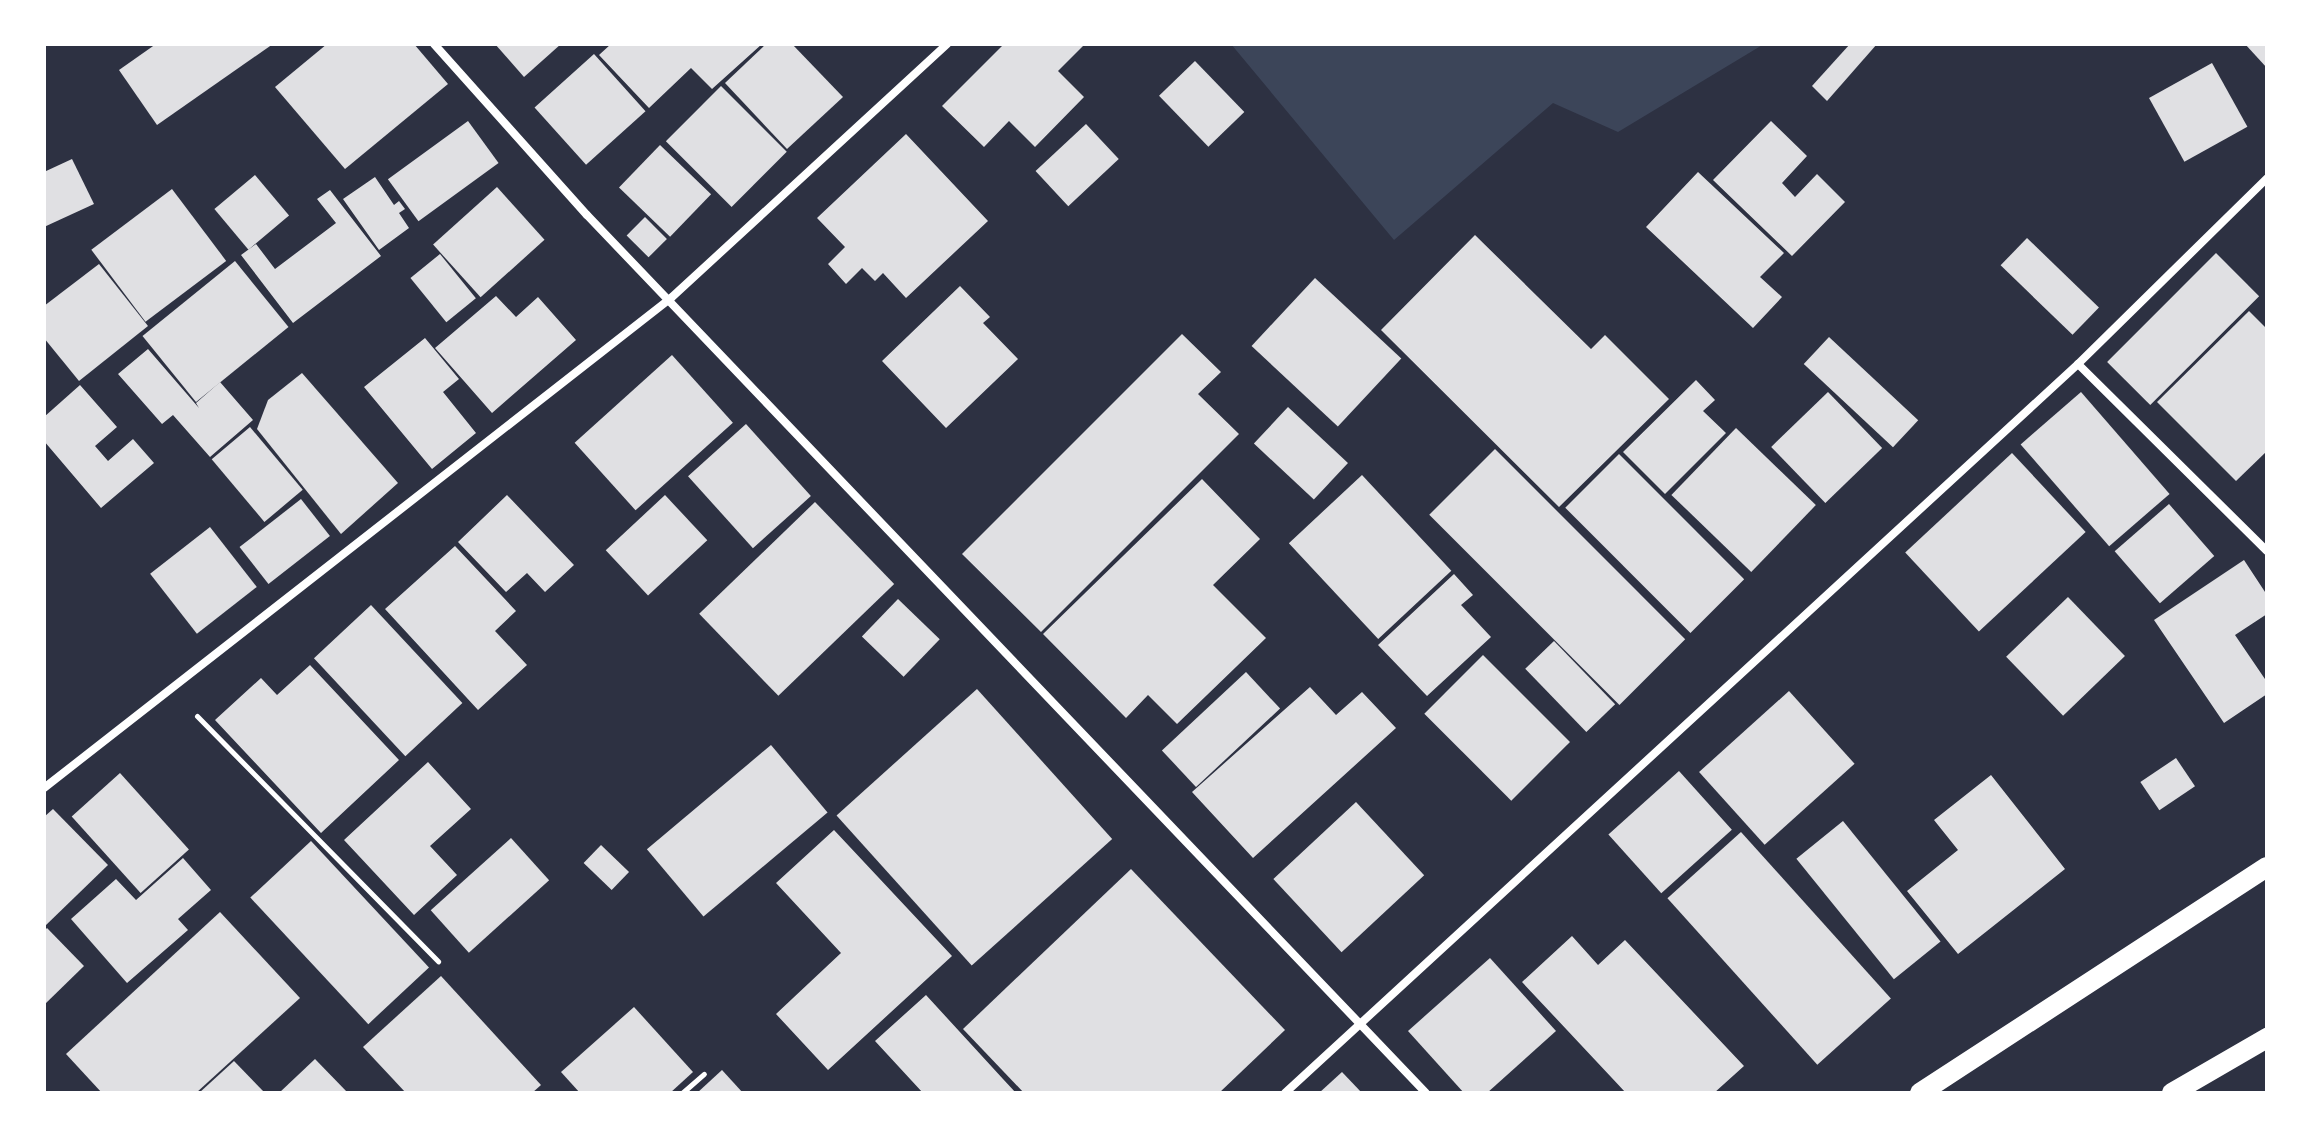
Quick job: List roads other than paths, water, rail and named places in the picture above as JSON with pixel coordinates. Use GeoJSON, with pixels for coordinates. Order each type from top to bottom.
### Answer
{"type":"FeatureCollection","features":[{"type":"Feature","properties":{"kind":"main road"},"geometry":{"type":"LineString","coordinates":[[1920,1093],[2267,867]]}},
{"type":"Feature","properties":{"kind":"main road"},"geometry":{"type":"LineString","coordinates":[[2172,1093],[2267,1038]]}},
{"type":"Feature","properties":{"kind":"street"},"geometry":{"type":"LineString","coordinates":[[434,44],[587,215],[671,298],[1426,1093]]}},
{"type":"Feature","properties":{"kind":"street"},"geometry":{"type":"LineString","coordinates":[[44,788],[671,298],[947,44]]}},
{"type":"Feature","properties":{"kind":"street"},"geometry":{"type":"LineString","coordinates":[[1285,1093],[1358,1022],[2078,364],[2267,178]]}},
{"type":"Feature","properties":{"kind":"street"},"geometry":{"type":"LineString","coordinates":[[2078,364],[2267,551]]}}]}
